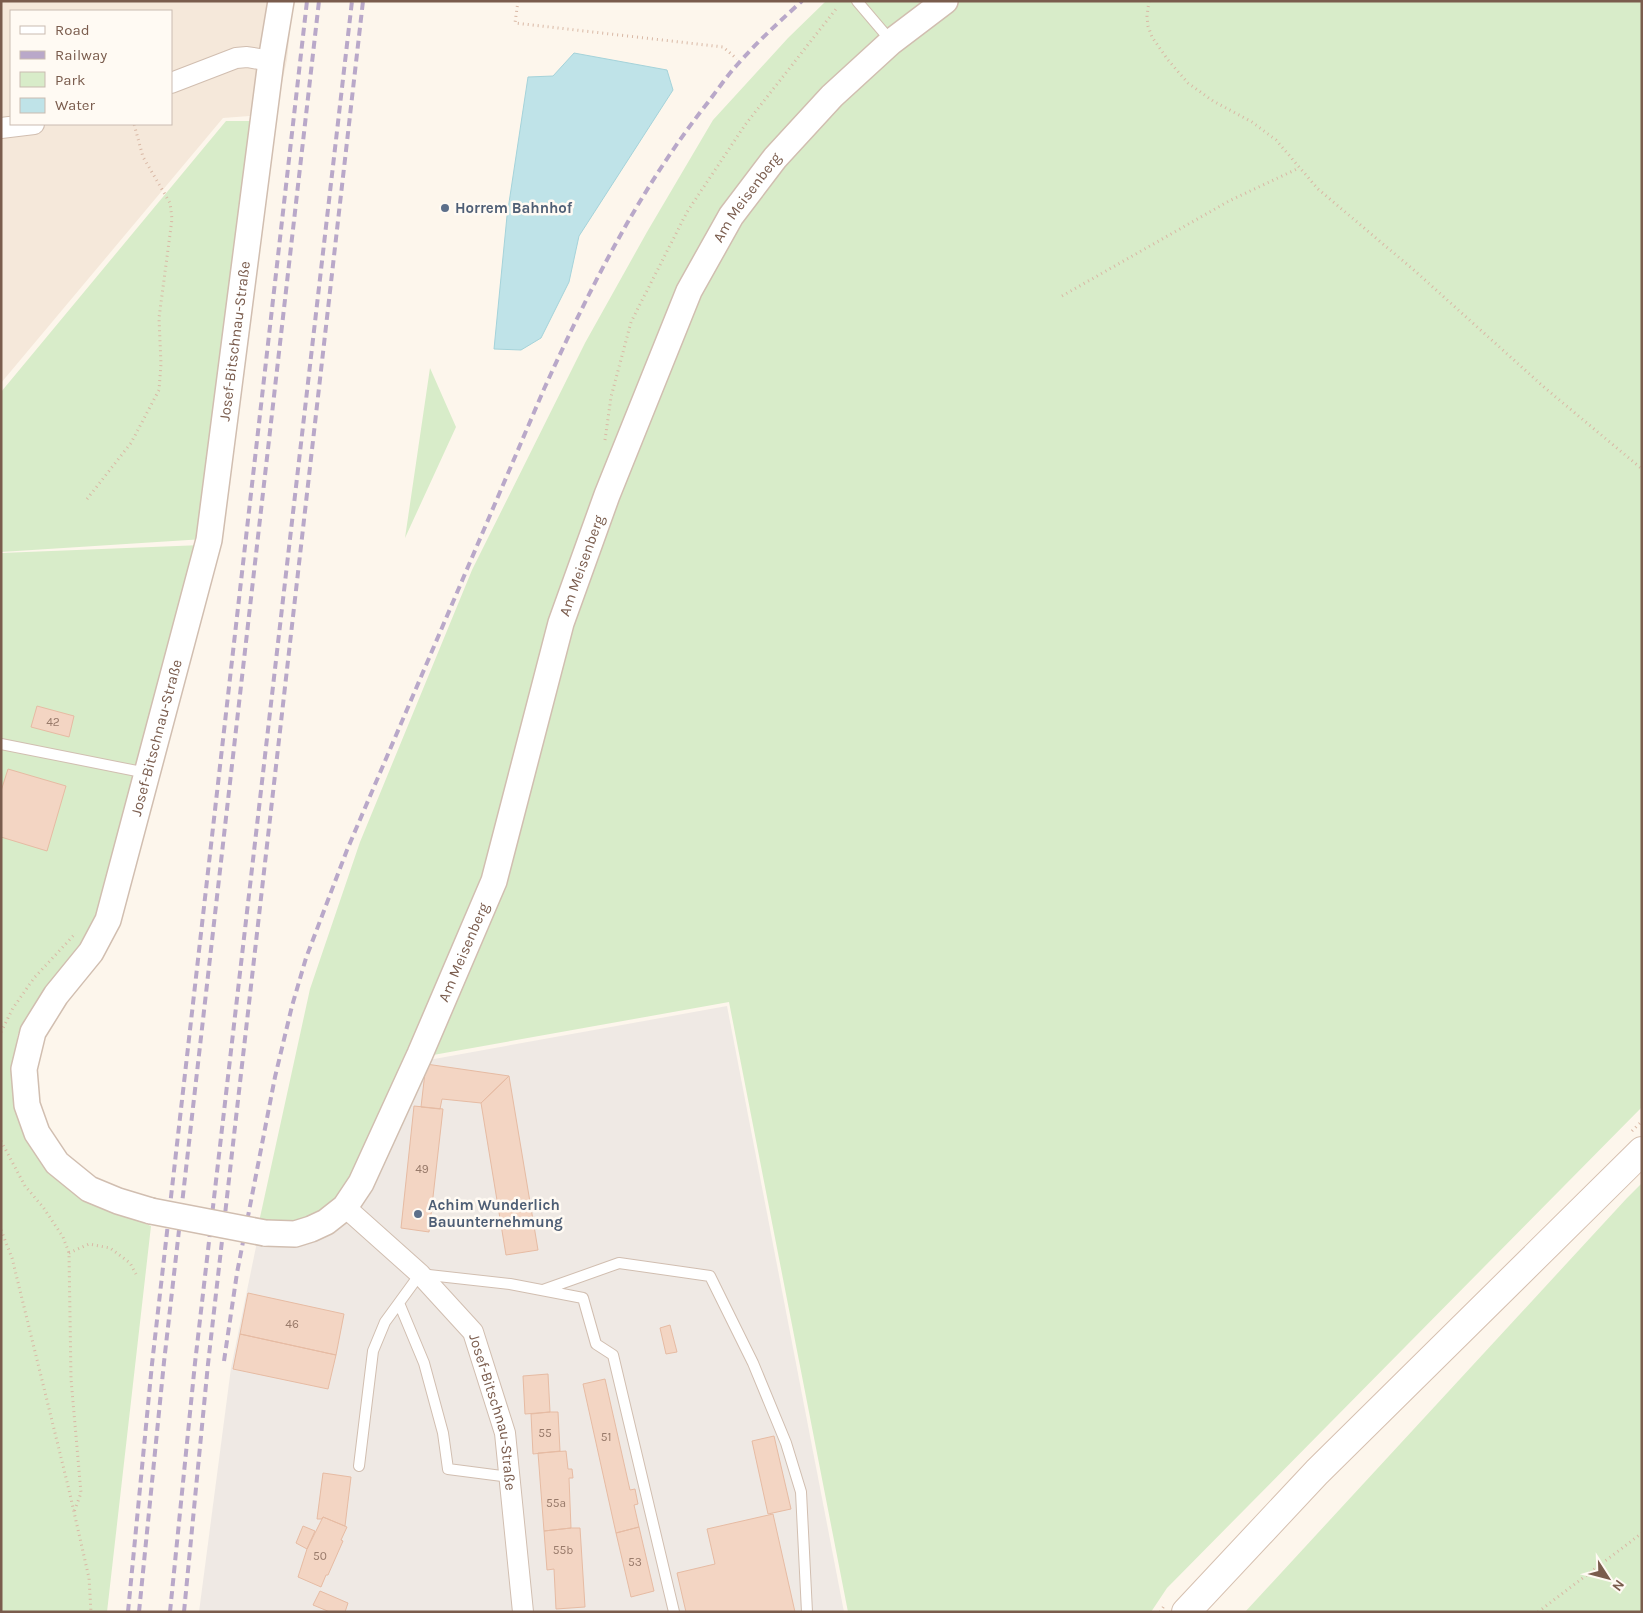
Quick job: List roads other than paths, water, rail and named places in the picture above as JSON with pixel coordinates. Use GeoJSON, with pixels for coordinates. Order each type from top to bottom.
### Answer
{"type":"FeatureCollection","features":[{"type":"Feature","properties":{"kind":"main road"},"geometry":{"type":"LineString","coordinates":[[1186,1612],[1317,1472],[1642,1151]]}},
{"type":"Feature","properties":{"kind":"street","name":"Josef-Bitschnau-Straße"},"geometry":{"type":"LineString","coordinates":[[281,1],[271,61],[209,540],[108,920],[91,952],[56,996],[32,1032],[24,1069],[27,1105],[37,1133],[57,1163],[88,1189],[118,1202],[151,1211],[280,1235],[295,1234],[311,1229],[326,1222],[345,1208],[420,1274],[473,1332],[505,1433],[523,1612]]}},
{"type":"Feature","properties":{"kind":"street","name":"Am Meisenberg"},"geometry":{"type":"LineString","coordinates":[[345,1208],[361,1183],[420,1054],[494,881],[561,623],[606,495],[689,291],[730,216],[775,158],[832,96],[891,42],[946,1]]}},
{"type":"Feature","properties":{"kind":"street"},"geometry":{"type":"LineString","coordinates":[[172,83],[236,58],[247,57],[271,61]]}},
{"type":"Feature","properties":{"kind":"street"},"geometry":{"type":"LineString","coordinates":[[1,128],[26,125]]}},
{"type":"Feature","properties":{"kind":"lane"},"geometry":{"type":"LineString","coordinates":[[857,1],[891,42]]}},
{"type":"Feature","properties":{"kind":"lane"},"geometry":{"type":"LineString","coordinates":[[1,744],[147,773]]}},
{"type":"Feature","properties":{"kind":"lane"},"geometry":{"type":"LineString","coordinates":[[542,1290],[619,1263],[710,1276],[753,1363],[786,1443],[801,1492],[807,1612]]}},
{"type":"Feature","properties":{"kind":"lane"},"geometry":{"type":"LineString","coordinates":[[359,1466],[373,1351],[385,1322],[420,1274],[510,1284],[583,1298],[596,1344],[613,1355],[674,1612]]}},
{"type":"Feature","properties":{"kind":"lane"},"geometry":{"type":"LineString","coordinates":[[399,1303],[424,1362],[443,1433],[448,1469],[510,1477]]}},
{"type":"Feature","properties":{"kind":"water"},"geometry":{"type":"Polygon","coordinates":[[[574,53],[667,70],[673,90],[579,236],[569,282],[541,338],[521,350],[494,349],[507,216],[528,77],[553,76],[574,53]]]}},
{"type":"Feature","properties":{"kind":"railway"},"geometry":{"type":"LineString","coordinates":[[128,1612],[152,1364],[307,1]]}},
{"type":"Feature","properties":{"kind":"railway"},"geometry":{"type":"LineString","coordinates":[[139,1612],[164,1362],[319,1]]}},
{"type":"Feature","properties":{"kind":"railway"},"geometry":{"type":"LineString","coordinates":[[170,1612],[195,1363],[352,1]]}},
{"type":"Feature","properties":{"kind":"railway"},"geometry":{"type":"LineString","coordinates":[[184,1612],[208,1364],[363,1]]}},
{"type":"Feature","properties":{"kind":"railway"},"geometry":{"type":"LineString","coordinates":[[224,1361],[237,1273],[275,1077],[292,1006],[306,958],[347,850],[544,389],[598,276],[639,204],[684,134],[726,78],[760,40],[802,1]]}},
{"type":"Feature","properties":{"kind":"place","name":"Horrem Bahnhof"},"geometry":{"type":"Point","coordinates":[445,208]}},
{"type":"Feature","properties":{"kind":"place","name":"Achim Wunderlich Bauunternehmung"},"geometry":{"type":"Point","coordinates":[418,1214]}}]}
